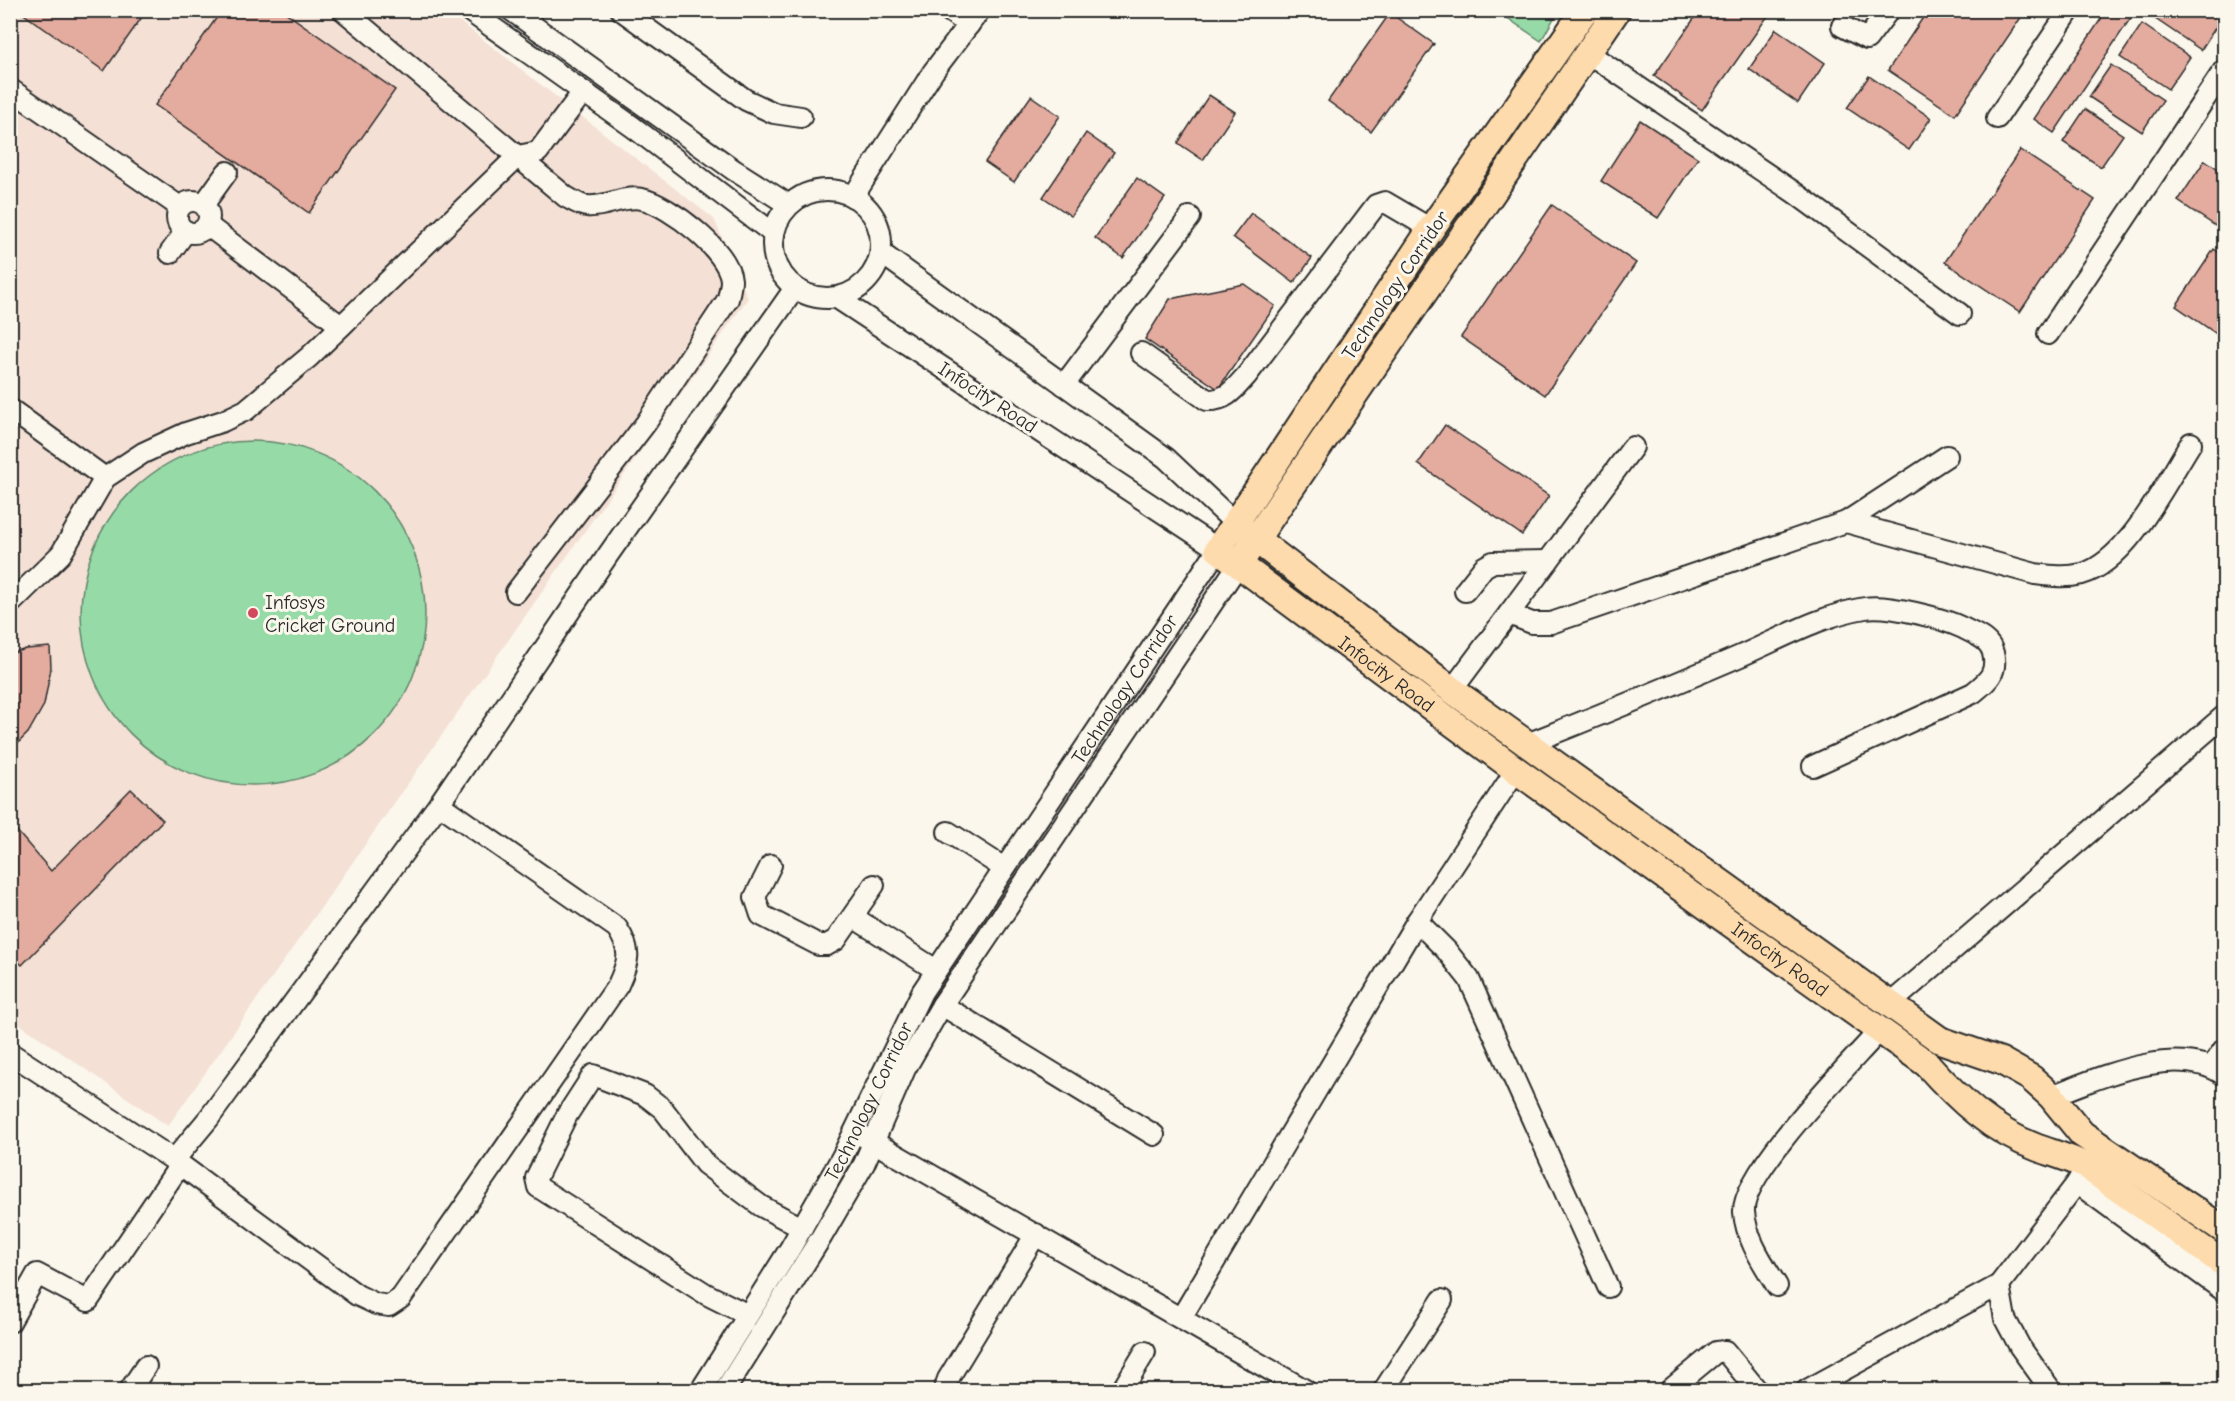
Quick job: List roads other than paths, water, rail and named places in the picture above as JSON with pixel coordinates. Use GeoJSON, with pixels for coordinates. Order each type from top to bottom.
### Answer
{"type":"FeatureCollection","features":[{"type":"Feature","properties":{"kind":"main road","name":"Technology Corridor"},"geometry":{"type":"LineString","coordinates":[[1218,549],[1431,229],[1585,10]]}},
{"type":"Feature","properties":{"kind":"main road"},"geometry":{"type":"LineString","coordinates":[[1238,565],[1256,542],[1617,10]]}},
{"type":"Feature","properties":{"kind":"main road","name":"Infocity Road"},"geometry":{"type":"LineString","coordinates":[[1236,524],[1256,542],[1452,690],[1940,1040],[2001,1061],[2031,1078],[2050,1096],[2082,1134],[2224,1230]]}},
{"type":"Feature","properties":{"kind":"main road","name":"Infocity Road"},"geometry":{"type":"LineString","coordinates":[[1218,549],[1516,770],[1927,1064],[1979,1116],[2077,1168],[2224,1264]]}},
{"type":"Feature","properties":{"kind":"main road"},"geometry":{"type":"LineString","coordinates":[[1927,1064],[1930,1049],[1940,1040]]}},
{"type":"Feature","properties":{"kind":"main road"},"geometry":{"type":"LineString","coordinates":[[2077,1168],[2082,1134]]}},
{"type":"Feature","properties":{"kind":"street"},"geometry":{"type":"LineString","coordinates":[[343,10],[566,197],[588,206],[614,200],[641,199],[664,209],[711,243],[724,260],[731,280],[728,299],[646,423],[516,592]]}},
{"type":"Feature","properties":{"kind":"street"},"geometry":{"type":"LineString","coordinates":[[468,10],[774,234]]}},
{"type":"Feature","properties":{"kind":"street"},"geometry":{"type":"LineString","coordinates":[[511,10],[734,170],[789,205]]}},
{"type":"Feature","properties":{"kind":"street"},"geometry":{"type":"LineString","coordinates":[[621,10],[746,100],[774,113],[801,117]]}},
{"type":"Feature","properties":{"kind":"street"},"geometry":{"type":"LineString","coordinates":[[853,197],[933,72],[974,18],[948,10]]}},
{"type":"Feature","properties":{"kind":"street"},"geometry":{"type":"LineString","coordinates":[[1842,26],[1867,39],[1889,10]]}},
{"type":"Feature","properties":{"kind":"street"},"geometry":{"type":"LineString","coordinates":[[1997,118],[2070,10]]}},
{"type":"Feature","properties":{"kind":"street"},"geometry":{"type":"LineString","coordinates":[[1588,53],[1795,193],[1960,314]]}},
{"type":"Feature","properties":{"kind":"street"},"geometry":{"type":"LineString","coordinates":[[2048,334],[2224,70]]}},
{"type":"Feature","properties":{"kind":"street"},"geometry":{"type":"LineString","coordinates":[[10,89],[180,207]]}},
{"type":"Feature","properties":{"kind":"street"},"geometry":{"type":"LineString","coordinates":[[10,604],[61,554],[105,478],[143,453],[186,433],[223,421],[246,410],[341,326],[518,156],[538,153],[583,92]]}},
{"type":"Feature","properties":{"kind":"street"},"geometry":{"type":"LineString","coordinates":[[204,204],[227,172]]}},
{"type":"Feature","properties":{"kind":"street"},"geometry":{"type":"LineString","coordinates":[[819,190],[833,190],[853,197],[869,210],[877,223],[881,238],[881,253],[876,269],[866,282],[853,292],[837,298],[815,297],[795,288],[777,265],[773,251],[774,234],[779,218],[789,205],[819,190]]}},
{"type":"Feature","properties":{"kind":"street"},"geometry":{"type":"LineString","coordinates":[[192,201],[204,204],[208,212],[207,225],[198,233],[186,231],[177,218],[180,207],[192,201]]}},
{"type":"Feature","properties":{"kind":"street"},"geometry":{"type":"LineString","coordinates":[[1141,353],[1207,400],[1218,400],[1228,395],[1247,375],[1376,205],[1385,202],[1431,229]]}},
{"type":"Feature","properties":{"kind":"street"},"geometry":{"type":"LineString","coordinates":[[1064,385],[1190,218]]}},
{"type":"Feature","properties":{"kind":"street"},"geometry":{"type":"LineString","coordinates":[[207,225],[341,326]]}},
{"type":"Feature","properties":{"kind":"street"},"geometry":{"type":"LineString","coordinates":[[170,253],[186,231]]}},
{"type":"Feature","properties":{"kind":"street","name":"Infocity Road"},"geometry":{"type":"LineString","coordinates":[[881,253],[1166,458],[1236,524]]}},
{"type":"Feature","properties":{"kind":"street"},"geometry":{"type":"LineString","coordinates":[[10,1322],[37,1274],[88,1301],[177,1163],[439,804],[608,555],[795,288]]}},
{"type":"Feature","properties":{"kind":"street","name":"Infocity Road"},"geometry":{"type":"LineString","coordinates":[[837,298],[1218,549]]}},
{"type":"Feature","properties":{"kind":"street"},"geometry":{"type":"LineString","coordinates":[[10,409],[105,478]]}},
{"type":"Feature","properties":{"kind":"street"},"geometry":{"type":"LineString","coordinates":[[1846,522],[2035,574],[2059,577],[2082,574],[2101,566],[2116,553],[2136,529],[2191,444]]}},
{"type":"Feature","properties":{"kind":"street"},"geometry":{"type":"LineString","coordinates":[[1452,690],[1633,447]]}},
{"type":"Feature","properties":{"kind":"street"},"geometry":{"type":"LineString","coordinates":[[1509,614],[1532,623],[1551,623],[1567,619],[1846,522],[1947,456]]}},
{"type":"Feature","properties":{"kind":"street","name":"Technology Corridor"},"geometry":{"type":"LineString","coordinates":[[701,1390],[802,1228],[854,1131],[922,992],[1218,549]]}},
{"type":"Feature","properties":{"kind":"street"},"geometry":{"type":"LineString","coordinates":[[1465,591],[1484,567],[1493,562],[1548,561]]}},
{"type":"Feature","properties":{"kind":"street"},"geometry":{"type":"LineString","coordinates":[[725,1390],[822,1236],[864,1164],[905,1069],[942,1005],[1238,565]]}},
{"type":"Feature","properties":{"kind":"street"},"geometry":{"type":"LineString","coordinates":[[1527,744],[1628,705],[1827,619],[1866,608],[1885,608],[1955,624],[1983,638],[1992,648],[1996,664],[1991,678],[1973,693],[1813,766]]}},
{"type":"Feature","properties":{"kind":"street"},"geometry":{"type":"LineString","coordinates":[[1890,1004],[2224,716]]}},
{"type":"Feature","properties":{"kind":"street"},"geometry":{"type":"LineString","coordinates":[[1181,1318],[1417,921],[1516,770]]}},
{"type":"Feature","properties":{"kind":"street"},"geometry":{"type":"LineString","coordinates":[[10,1053],[177,1163],[357,1295],[376,1304],[389,1306],[401,1298],[618,985],[628,963],[627,943],[617,928],[439,804]]}},
{"type":"Feature","properties":{"kind":"street"},"geometry":{"type":"LineString","coordinates":[[948,832],[1004,868]]}},
{"type":"Feature","properties":{"kind":"street"},"geometry":{"type":"LineString","coordinates":[[771,865],[755,897],[761,915],[819,945],[827,945],[836,940],[874,885]]}},
{"type":"Feature","properties":{"kind":"street"},"geometry":{"type":"LineString","coordinates":[[853,917],[936,970]]}},
{"type":"Feature","properties":{"kind":"street"},"geometry":{"type":"LineString","coordinates":[[1417,921],[1446,950],[1469,979],[1608,1287]]}},
{"type":"Feature","properties":{"kind":"street"},"geometry":{"type":"LineString","coordinates":[[942,1005],[1154,1135]]}},
{"type":"Feature","properties":{"kind":"street"},"geometry":{"type":"LineString","coordinates":[[1777,1286],[1752,1245],[1743,1210],[1749,1188],[1792,1130],[1879,1031]]}},
{"type":"Feature","properties":{"kind":"street"},"geometry":{"type":"LineString","coordinates":[[2050,1096],[2121,1071],[2163,1062],[2198,1063],[2218,1070],[2224,1049]]}},
{"type":"Feature","properties":{"kind":"street"},"geometry":{"type":"LineString","coordinates":[[748,1316],[706,1294],[538,1187],[536,1178],[567,1115],[593,1075],[645,1095],[663,1109],[705,1164],[761,1206],[802,1228]]}},
{"type":"Feature","properties":{"kind":"street"},"geometry":{"type":"LineString","coordinates":[[854,1131],[1305,1390]]}},
{"type":"Feature","properties":{"kind":"street"},"geometry":{"type":"LineString","coordinates":[[1807,1390],[1999,1285],[2077,1168],[2224,1291]]}},
{"type":"Feature","properties":{"kind":"street"},"geometry":{"type":"LineString","coordinates":[[944,1390],[948,1379],[1036,1234]]}},
{"type":"Feature","properties":{"kind":"street"},"geometry":{"type":"LineString","coordinates":[[1999,1285],[2005,1319],[2020,1347],[2051,1390]]}},
{"type":"Feature","properties":{"kind":"street"},"geometry":{"type":"LineString","coordinates":[[1384,1390],[1442,1300]]}},
{"type":"Feature","properties":{"kind":"street"},"geometry":{"type":"LineString","coordinates":[[1670,1390],[1716,1352],[1725,1351],[1757,1390]]}},
{"type":"Feature","properties":{"kind":"street"},"geometry":{"type":"LineString","coordinates":[[1122,1390],[1145,1352]]}},
{"type":"Feature","properties":{"kind":"street"},"geometry":{"type":"LineString","coordinates":[[130,1390],[146,1366]]}},
{"type":"Feature","properties":{"kind":"place","name":"Infosys Cricket Ground"},"geometry":{"type":"Point","coordinates":[253,613]}}]}
